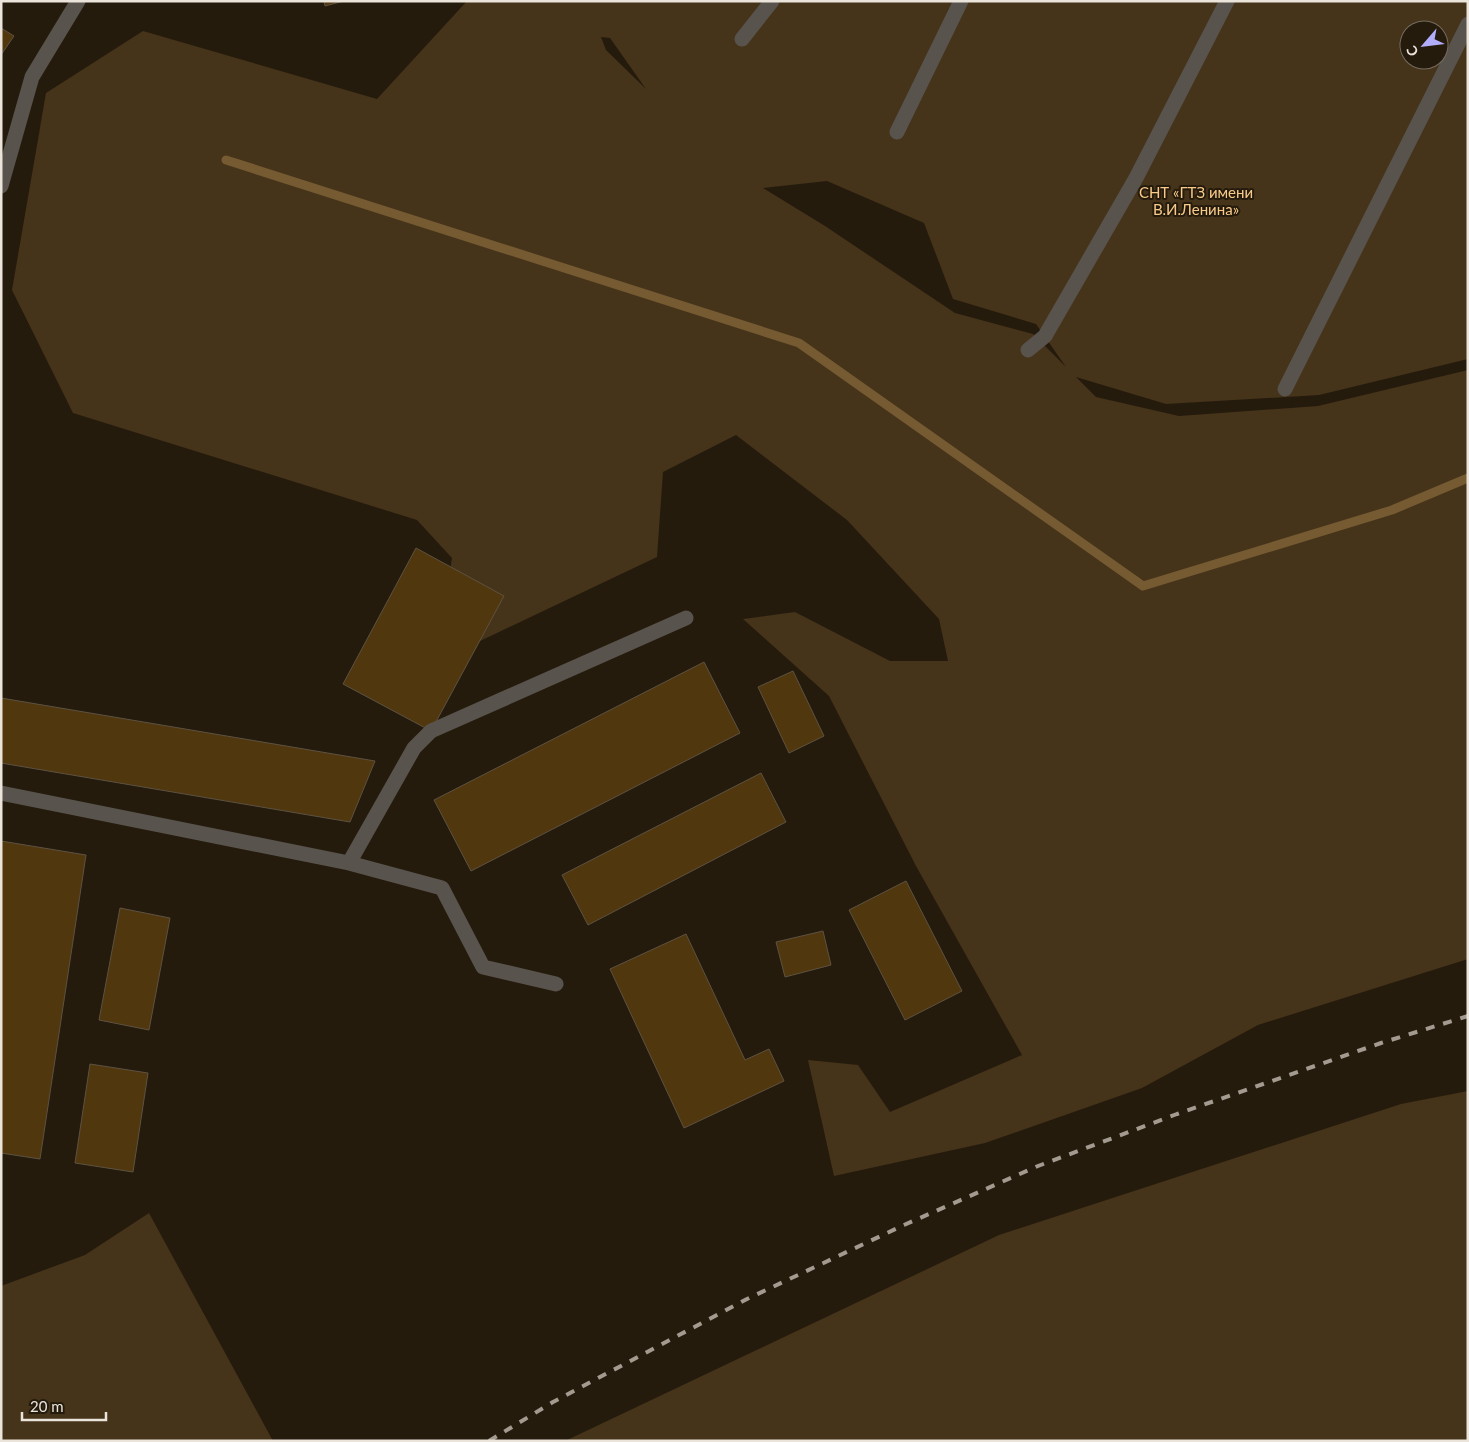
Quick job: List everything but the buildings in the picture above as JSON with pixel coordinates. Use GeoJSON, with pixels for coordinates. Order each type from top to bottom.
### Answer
{"type":"FeatureCollection","features":[{"type":"Feature","properties":{"kind":"lane"},"geometry":{"type":"LineString","coordinates":[[1,186],[32,77],[78,1]]}},
{"type":"Feature","properties":{"kind":"lane"},"geometry":{"type":"LineString","coordinates":[[742,39],[772,1]]}},
{"type":"Feature","properties":{"kind":"lane"},"geometry":{"type":"LineString","coordinates":[[897,132],[961,1]]}},
{"type":"Feature","properties":{"kind":"lane"},"geometry":{"type":"LineString","coordinates":[[1028,350],[1045,336],[1132,186],[1227,1]]}},
{"type":"Feature","properties":{"kind":"lane"},"geometry":{"type":"LineString","coordinates":[[1285,389],[1468,24]]}},
{"type":"Feature","properties":{"kind":"lane"},"geometry":{"type":"LineString","coordinates":[[349,863],[414,748],[431,731],[686,618]]}},
{"type":"Feature","properties":{"kind":"lane"},"geometry":{"type":"LineString","coordinates":[[1,793],[349,863],[442,888],[483,968],[556,984]]}},
{"type":"Feature","properties":{"kind":"green space","name":"СНТ «ГТЗ имени В.И.Ленина»"},"geometry":{"type":"Polygon","coordinates":[[[467,1],[1468,1],[1468,359],[1319,395],[1166,404],[1076,377],[1096,397],[1179,416],[1318,406],[1468,370],[1468,959],[1258,1025],[1142,1088],[985,1143],[834,1176],[808,1060],[858,1065],[890,1112],[1022,1055],[916,866],[829,696],[743,619],[795,612],[890,661],[948,661],[939,619],[847,520],[736,435],[663,472],[657,557],[436,662],[452,558],[417,520],[73,413],[12,290],[46,93],[143,31],[377,99],[467,1]],[[601,37],[606,50],[646,89],[610,38],[601,37]],[[827,181],[763,188],[825,226],[955,313],[1033,334],[1066,367],[1036,324],[953,299],[924,223],[827,181]]]}},
{"type":"Feature","properties":{"kind":"green space"},"geometry":{"type":"Polygon","coordinates":[[[1468,1091],[1468,1441],[565,1441],[999,1235],[1401,1104],[1468,1091]]]}},
{"type":"Feature","properties":{"kind":"green space"},"geometry":{"type":"Polygon","coordinates":[[[149,1213],[273,1441],[1,1441],[1,1286],[85,1255],[149,1213]]]}},
{"type":"Feature","properties":{"kind":"waterway"},"geometry":{"type":"LineString","coordinates":[[226,160],[799,343],[1143,586],[1392,510],[1468,478]]}},
{"type":"Feature","properties":{"kind":"railway"},"geometry":{"type":"LineString","coordinates":[[489,1441],[553,1402],[747,1299],[904,1225],[1038,1166],[1177,1114],[1381,1043],[1468,1016]]}}]}
